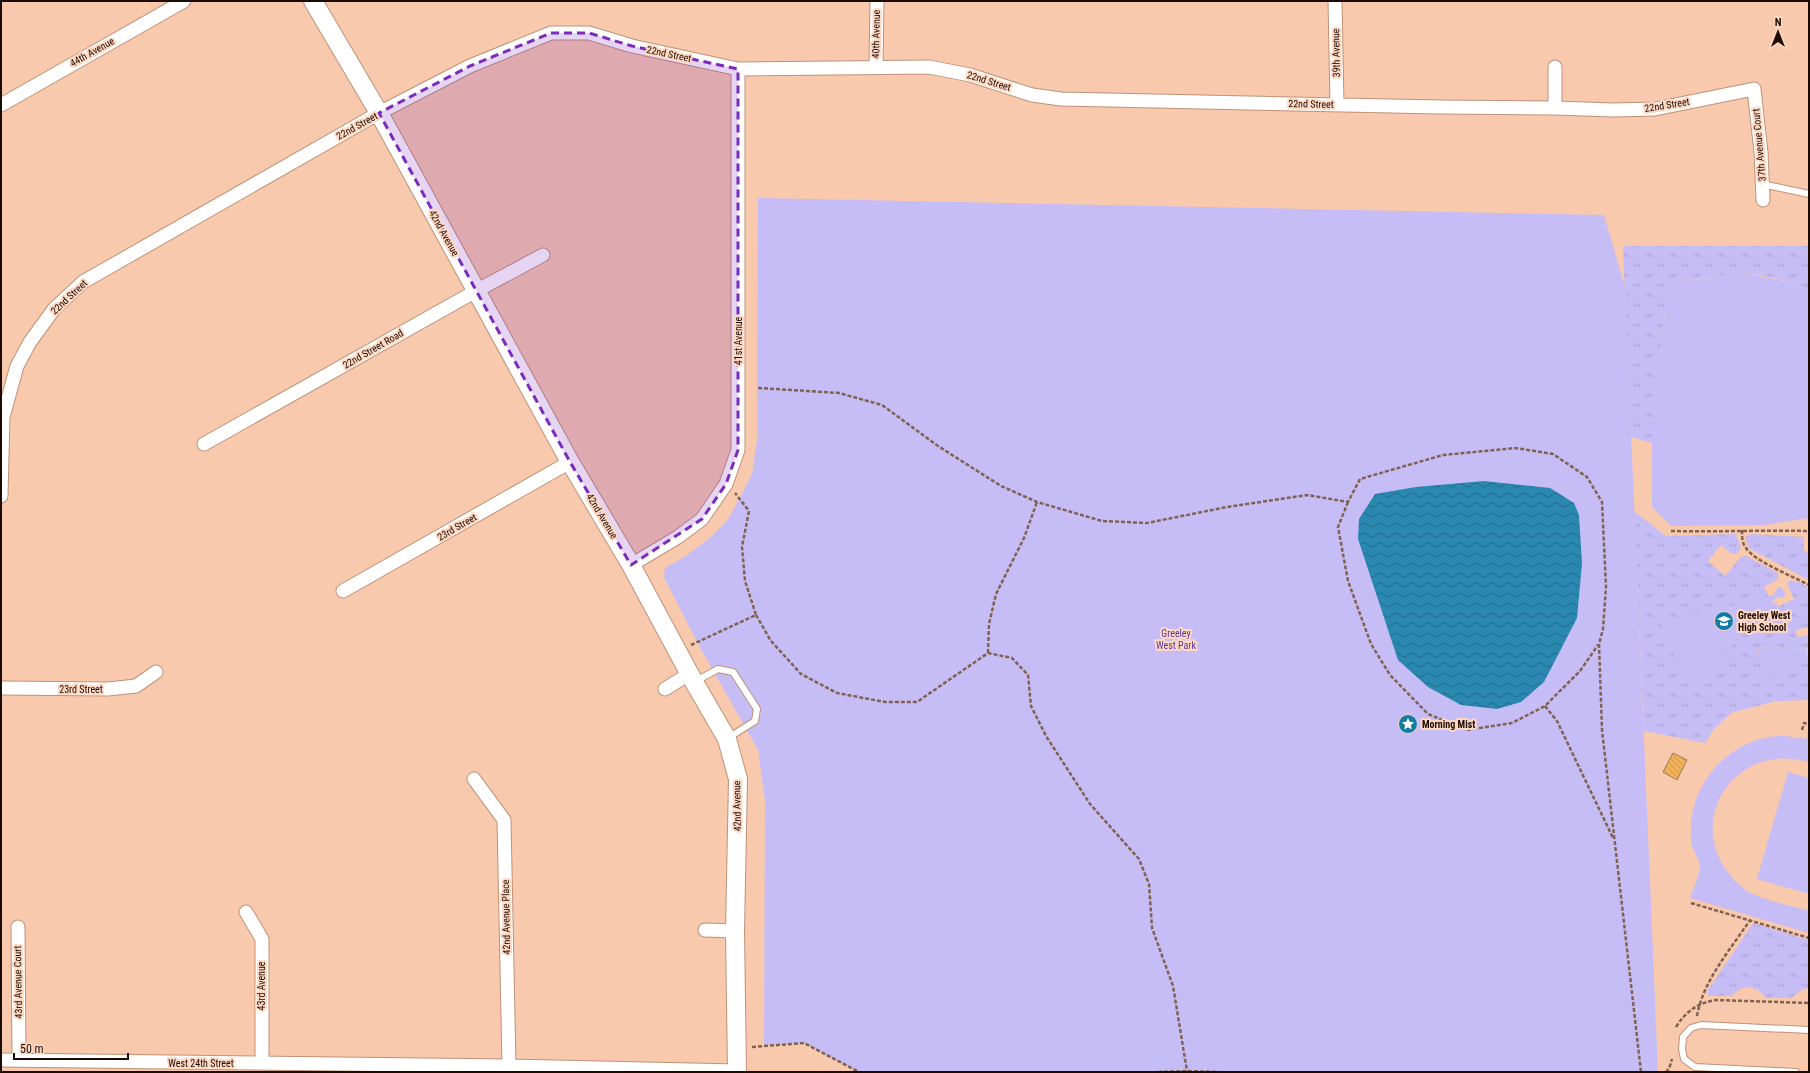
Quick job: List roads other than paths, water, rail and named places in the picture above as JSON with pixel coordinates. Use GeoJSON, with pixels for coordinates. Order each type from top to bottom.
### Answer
{"type":"FeatureCollection","features":[{"type":"Feature","properties":{"kind":"street","name":"44th Avenue"},"geometry":{"type":"LineString","coordinates":[[1,105],[184,1]]}},
{"type":"Feature","properties":{"kind":"street","name":"42nd Avenue"},"geometry":{"type":"LineString","coordinates":[[313,1],[379,113],[570,462],[631,565],[691,678],[727,739],[738,778],[735,931],[738,1049],[737,1071]]}},
{"type":"Feature","properties":{"kind":"street","name":"40th Avenue"},"geometry":{"type":"LineString","coordinates":[[876,66],[877,1]]}},
{"type":"Feature","properties":{"kind":"street","name":"39th Avenue"},"geometry":{"type":"LineString","coordinates":[[1334,1],[1337,105]]}},
{"type":"Feature","properties":{"kind":"street","name":"22nd Street"},"geometry":{"type":"LineString","coordinates":[[1,496],[3,417],[16,366],[30,342],[54,309],[83,282],[379,113],[470,66],[551,33],[589,33],[632,46],[738,69],[929,66],[970,75],[1032,94],[1061,99],[1613,110],[1656,109],[1754,89]]}},
{"type":"Feature","properties":{"kind":"street"},"geometry":{"type":"LineString","coordinates":[[1555,67],[1555,108]]}},
{"type":"Feature","properties":{"kind":"street","name":"41st Avenue"},"geometry":{"type":"LineString","coordinates":[[631,565],[678,537],[702,519],[726,484],[738,450],[738,69]]}},
{"type":"Feature","properties":{"kind":"street","name":"37th Avenue Court"},"geometry":{"type":"LineString","coordinates":[[1754,89],[1761,152],[1763,200]]}},
{"type":"Feature","properties":{"kind":"street","name":"22nd Street Road"},"geometry":{"type":"LineString","coordinates":[[204,444],[476,290],[543,255]]}},
{"type":"Feature","properties":{"kind":"street","name":"23rd Street"},"geometry":{"type":"LineString","coordinates":[[343,591],[570,462]]}},
{"type":"Feature","properties":{"kind":"street","name":"23rd Street"},"geometry":{"type":"LineString","coordinates":[[1,688],[108,689],[136,686],[156,672]]}},
{"type":"Feature","properties":{"kind":"street"},"geometry":{"type":"LineString","coordinates":[[665,689],[691,678]]}},
{"type":"Feature","properties":{"kind":"street","name":"42nd Avenue Place"},"geometry":{"type":"LineString","coordinates":[[474,778],[504,820],[509,1066]]}},
{"type":"Feature","properties":{"kind":"street","name":"43rd Avenue"},"geometry":{"type":"LineString","coordinates":[[246,912],[262,939],[262,1063]]}},
{"type":"Feature","properties":{"kind":"street","name":"43rd Avenue Court"},"geometry":{"type":"LineString","coordinates":[[18,927],[19,1060]]}},
{"type":"Feature","properties":{"kind":"street"},"geometry":{"type":"LineString","coordinates":[[704,930],[735,931]]}},
{"type":"Feature","properties":{"kind":"street","name":"West 24th Street"},"geometry":{"type":"LineString","coordinates":[[1,1060],[19,1060],[53,1067],[241,1067],[262,1063],[428,1068],[509,1066],[615,1070],[737,1071]]}},
{"type":"Feature","properties":{"kind":"lane"},"geometry":{"type":"LineString","coordinates":[[1762,184],[1809,194]]}},
{"type":"Feature","properties":{"kind":"lane"},"geometry":{"type":"LineString","coordinates":[[691,678],[718,669],[733,672],[757,709],[755,721],[727,739]]}},
{"type":"Feature","properties":{"kind":"lane"},"geometry":{"type":"LineString","coordinates":[[1796,1072],[1695,1067],[1684,1059],[1682,1049],[1683,1037],[1691,1028],[1701,1025],[1809,1030]]}},
{"type":"Feature","properties":{"kind":"water"},"geometry":{"type":"Polygon","coordinates":[[[1484,481],[1550,488],[1574,503],[1579,515],[1582,563],[1577,618],[1544,682],[1521,702],[1497,709],[1461,705],[1428,687],[1398,660],[1358,539],[1359,519],[1375,494],[1416,487],[1484,481]]]}},
{"type":"Feature","properties":{"kind":"place","name":"Greeley West High School"},"geometry":{"type":"Point","coordinates":[1724,621]}},
{"type":"Feature","properties":{"kind":"place","name":"Morning Mist"},"geometry":{"type":"Point","coordinates":[1408,724]}},
{"type":"Feature","properties":{"kind":"park label","name":"Greeley West Park"},"geometry":{"type":"Point","coordinates":[1176,638]}}]}
